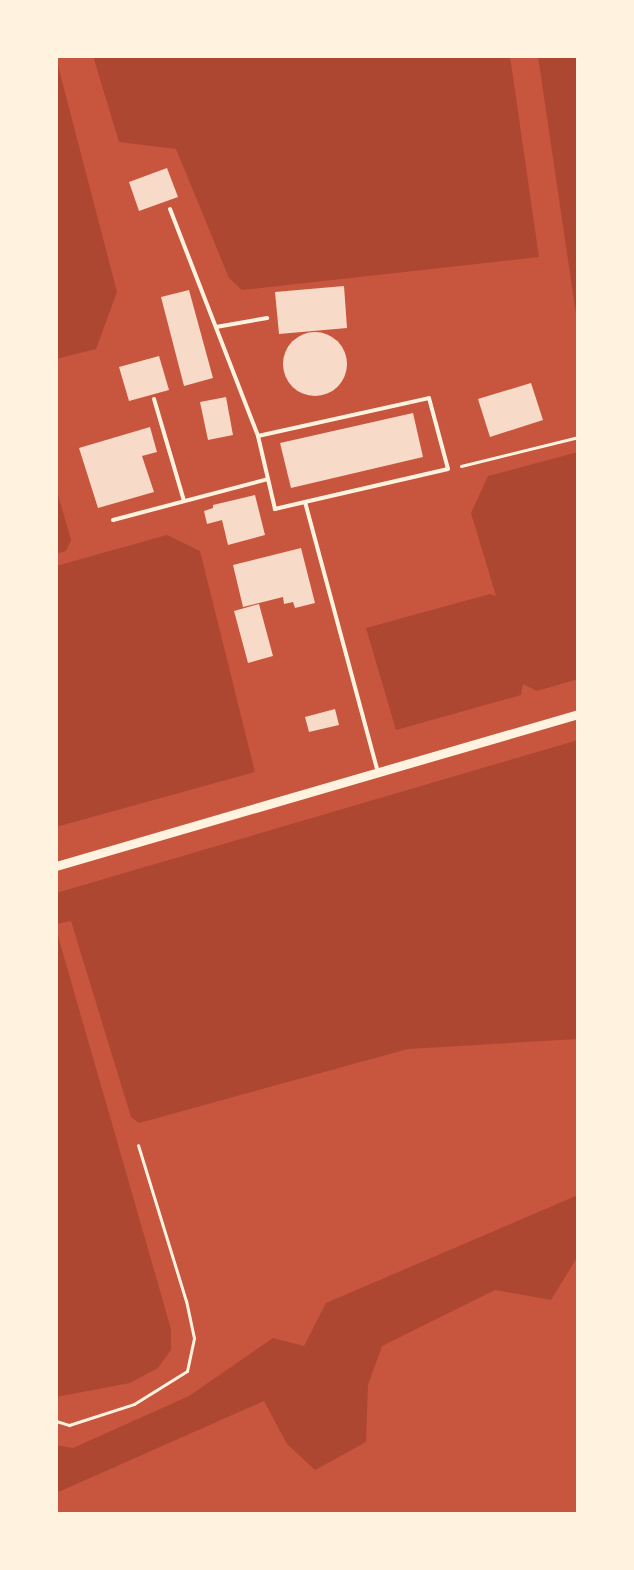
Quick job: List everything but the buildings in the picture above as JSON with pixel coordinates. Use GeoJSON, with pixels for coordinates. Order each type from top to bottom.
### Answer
{"type":"FeatureCollection","features":[{"type":"Feature","properties":{"kind":"street"},"geometry":{"type":"LineString","coordinates":[[56,866],[578,714]]}},
{"type":"Feature","properties":{"kind":"lane"},"geometry":{"type":"LineString","coordinates":[[170,209],[258,436],[275,509],[448,469],[429,398],[258,436]]}},
{"type":"Feature","properties":{"kind":"lane"},"geometry":{"type":"LineString","coordinates":[[216,327],[267,318]]}},
{"type":"Feature","properties":{"kind":"lane"},"geometry":{"type":"LineString","coordinates":[[154,399],[184,501]]}},
{"type":"Feature","properties":{"kind":"lane"},"geometry":{"type":"LineString","coordinates":[[113,520],[268,478]]}},
{"type":"Feature","properties":{"kind":"lane"},"geometry":{"type":"LineString","coordinates":[[305,502],[378,773]]}},
{"type":"Feature","properties":{"kind":"path"},"geometry":{"type":"LineString","coordinates":[[448,469],[578,437]]}},
{"type":"Feature","properties":{"kind":"path"},"geometry":{"type":"LineString","coordinates":[[56,1421],[69,1425],[134,1404],[187,1371],[194,1338],[186,1301],[138,1145]]}},
{"type":"Feature","properties":{"kind":"shaded area"},"geometry":{"type":"Polygon","coordinates":[[[93,56],[510,56],[539,257],[242,290],[229,278],[176,149],[119,142],[93,56]]]}},
{"type":"Feature","properties":{"kind":"shaded area"},"geometry":{"type":"Polygon","coordinates":[[[538,56],[578,56],[578,328],[538,56]]]}},
{"type":"Feature","properties":{"kind":"shaded area"},"geometry":{"type":"Polygon","coordinates":[[[56,58],[117,292],[96,349],[56,359],[56,58]]]}},
{"type":"Feature","properties":{"kind":"shaded area"},"geometry":{"type":"Polygon","coordinates":[[[578,452],[578,679],[537,691],[523,684],[521,695],[396,730],[366,628],[490,594],[496,596],[471,513],[488,476],[578,452]]]}},
{"type":"Feature","properties":{"kind":"shaded area"},"geometry":{"type":"Polygon","coordinates":[[[56,488],[71,540],[66,551],[56,554],[56,488]]]}},
{"type":"Feature","properties":{"kind":"shaded area"},"geometry":{"type":"Polygon","coordinates":[[[167,535],[200,551],[255,772],[56,827],[56,566],[167,535]]]}},
{"type":"Feature","properties":{"kind":"shaded area"},"geometry":{"type":"Polygon","coordinates":[[[578,740],[578,1039],[408,1049],[139,1123],[131,1117],[71,921],[56,924],[56,893],[578,740]]]}},
{"type":"Feature","properties":{"kind":"shaded area"},"geometry":{"type":"Polygon","coordinates":[[[56,929],[171,1329],[171,1350],[158,1368],[130,1383],[56,1397],[56,929]]]}},
{"type":"Feature","properties":{"kind":"shaded area"},"geometry":{"type":"Polygon","coordinates":[[[578,1195],[578,1256],[551,1300],[495,1290],[382,1346],[368,1385],[366,1442],[315,1470],[287,1444],[264,1401],[56,1493],[56,1445],[73,1448],[189,1396],[273,1338],[304,1346],[326,1303],[578,1195]]]}}]}
